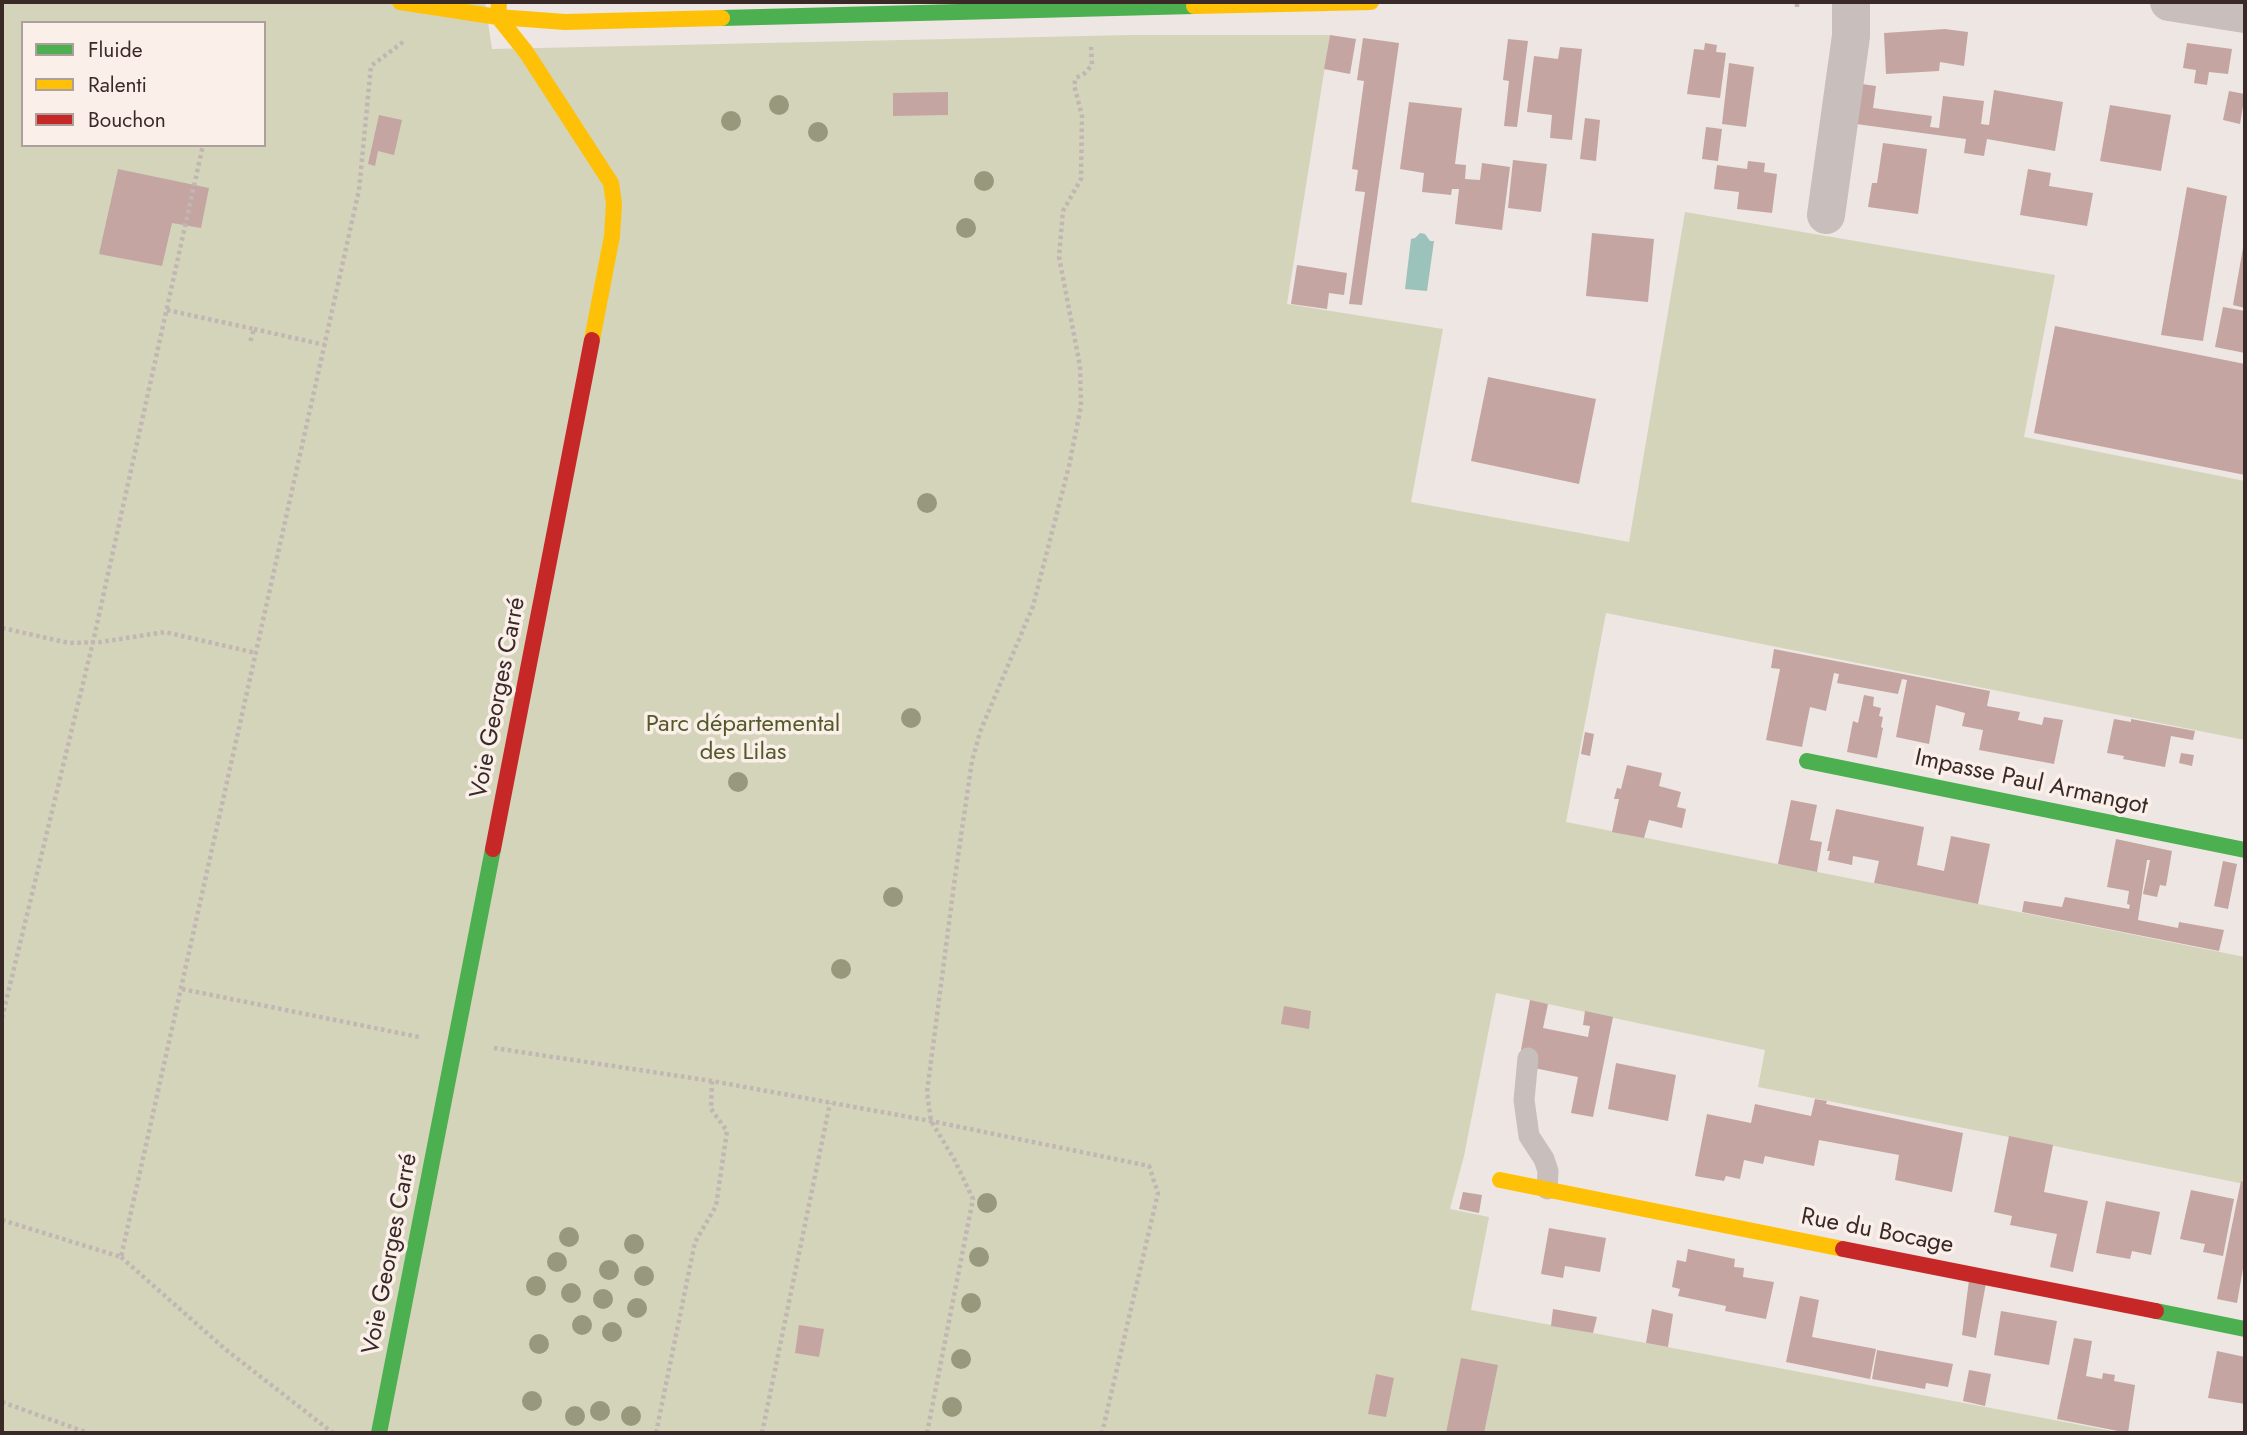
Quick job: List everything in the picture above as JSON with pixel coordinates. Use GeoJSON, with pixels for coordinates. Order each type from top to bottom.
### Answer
{"type":"FeatureCollection","features":[{"type":"Feature","properties":{"kind":"street"},"geometry":{"type":"LineString","coordinates":[[400,2],[499,9],[565,22],[903,7],[1371,2]]}},
{"type":"Feature","properties":{"kind":"street"},"geometry":{"type":"LineString","coordinates":[[1826,215],[1851,36],[1851,2]]}},
{"type":"Feature","properties":{"kind":"street"},"geometry":{"type":"LineString","coordinates":[[2169,2],[2245,14]]}},
{"type":"Feature","properties":{"kind":"street","name":"Voie Georges Carré"},"geometry":{"type":"LineString","coordinates":[[379,1433],[612,236],[614,204],[611,183],[499,9]]}},
{"type":"Feature","properties":{"kind":"street","name":"Impasse Paul Armangot"},"geometry":{"type":"LineString","coordinates":[[1807,761],[2245,850]]}},
{"type":"Feature","properties":{"kind":"street","name":"Rue du Bocage"},"geometry":{"type":"LineString","coordinates":[[1500,1180],[2245,1329]]}},
{"type":"Feature","properties":{"kind":"lane"},"geometry":{"type":"LineString","coordinates":[[1528,1058],[1524,1100],[1529,1136],[1544,1159],[1548,1171],[1547,1189]]}},
{"type":"Feature","properties":{"kind":"path"},"geometry":{"type":"LineString","coordinates":[[121,1257],[359,190],[371,66],[403,43],[405,31]]}},
{"type":"Feature","properties":{"kind":"path"},"geometry":{"type":"LineString","coordinates":[[927,1433],[973,1199],[954,1159],[931,1121],[927,1092],[972,761],[980,732],[1033,606],[1069,466],[1081,406],[1080,366],[1059,257],[1063,211],[1081,179],[1082,116],[1074,85],[1076,78],[1092,65],[1091,47]]}},
{"type":"Feature","properties":{"kind":"path"},"geometry":{"type":"LineString","coordinates":[[2,1017],[93,642],[203,147]]}},
{"type":"Feature","properties":{"kind":"path"},"geometry":{"type":"LineString","coordinates":[[167,310],[325,345]]}},
{"type":"Feature","properties":{"kind":"path"},"geometry":{"type":"LineString","coordinates":[[250,342],[254,329]]}},
{"type":"Feature","properties":{"kind":"path"},"geometry":{"type":"LineString","coordinates":[[2,628],[69,643],[165,632],[256,653]]}},
{"type":"Feature","properties":{"kind":"path"},"geometry":{"type":"LineString","coordinates":[[182,989],[454,1044],[479,1045],[712,1081],[931,1121],[1149,1166],[1158,1193],[1102,1433]]}},
{"type":"Feature","properties":{"kind":"path"},"geometry":{"type":"LineString","coordinates":[[656,1433],[695,1242],[716,1206],[727,1131],[711,1109],[712,1081]]}},
{"type":"Feature","properties":{"kind":"path"},"geometry":{"type":"LineString","coordinates":[[762,1433],[830,1103]]}},
{"type":"Feature","properties":{"kind":"path"},"geometry":{"type":"LineString","coordinates":[[2,1220],[121,1257],[225,1349],[333,1433]]}},
{"type":"Feature","properties":{"kind":"path"},"geometry":{"type":"LineString","coordinates":[[2,1402],[88,1433]]}},
{"type":"Feature","properties":{"kind":"green space","name":"Parc départemental des Lilas"},"geometry":{"type":"Polygon","coordinates":[[[2,2],[485,2],[492,49],[1132,35],[1330,35],[1287,304],[1443,329],[1411,502],[1629,542],[1685,212],[2055,275],[2024,437],[2245,481],[2245,740],[1606,613],[1566,822],[2245,957],[2245,1184],[1758,1087],[1765,1050],[1496,993],[1464,1156],[1450,1209],[1489,1217],[1471,1310],[2123,1433],[2,1433],[2,2]]]}},
{"type":"Feature","properties":{"kind":"water"},"geometry":{"type":"Polygon","coordinates":[[[1420,233],[1434,241],[1427,291],[1405,289],[1411,239],[1420,233]]]}},
{"type":"Feature","properties":{"kind":"building"},"geometry":{"type":"Polygon","coordinates":[[[1945,29],[1968,32],[1964,66],[1940,62],[1939,71],[1886,74],[1884,33],[1945,29]]]}},
{"type":"Feature","properties":{"kind":"building"},"geometry":{"type":"Polygon","coordinates":[[[1330,35],[1356,39],[1350,74],[1324,69],[1330,35]]]}},
{"type":"Feature","properties":{"kind":"building"},"geometry":{"type":"Polygon","coordinates":[[[1363,38],[1399,43],[1362,305],[1349,304],[1365,192],[1355,191],[1358,170],[1352,169],[1364,81],[1357,80],[1363,38]]]}},
{"type":"Feature","properties":{"kind":"building"},"geometry":{"type":"Polygon","coordinates":[[[1508,39],[1528,41],[1517,127],[1504,126],[1509,81],[1503,80],[1508,39]]]}},
{"type":"Feature","properties":{"kind":"building"},"geometry":{"type":"Polygon","coordinates":[[[1705,43],[1717,45],[1716,52],[1726,53],[1720,98],[1687,94],[1694,49],[1704,50],[1705,43]]]}},
{"type":"Feature","properties":{"kind":"building"},"geometry":{"type":"Polygon","coordinates":[[[2187,43],[2232,49],[2228,74],[2209,72],[2207,85],[2194,83],[2196,70],[2183,68],[2187,43]]]}},
{"type":"Feature","properties":{"kind":"building"},"geometry":{"type":"Polygon","coordinates":[[[1560,47],[1582,49],[1572,140],[1550,138],[1552,115],[1527,112],[1534,56],[1558,59],[1560,47]]]}},
{"type":"Feature","properties":{"kind":"building"},"geometry":{"type":"Polygon","coordinates":[[[1729,63],[1754,67],[1746,127],[1722,124],[1729,63]]]}},
{"type":"Feature","properties":{"kind":"building"},"geometry":{"type":"Polygon","coordinates":[[[1855,83],[1876,86],[1873,108],[1932,116],[1930,127],[1939,128],[1943,96],[1984,101],[1981,124],[1989,125],[1994,90],[2063,102],[2055,151],[1987,139],[1984,156],[1964,153],[1966,139],[1849,123],[1855,83]]]}},
{"type":"Feature","properties":{"kind":"building"},"geometry":{"type":"Polygon","coordinates":[[[2229,91],[2245,94],[2240,124],[2223,120],[2229,91]]]}},
{"type":"Feature","properties":{"kind":"building"},"geometry":{"type":"Polygon","coordinates":[[[948,92],[948,115],[893,116],[893,93],[948,92]]]}},
{"type":"Feature","properties":{"kind":"building"},"geometry":{"type":"Polygon","coordinates":[[[1409,102],[1462,108],[1455,164],[1466,165],[1465,179],[1480,180],[1482,163],[1510,167],[1502,230],[1455,224],[1459,189],[1452,189],[1451,195],[1422,192],[1424,173],[1400,169],[1409,102]]]}},
{"type":"Feature","properties":{"kind":"building"},"geometry":{"type":"Polygon","coordinates":[[[2110,105],[2171,115],[2161,171],[2100,161],[2110,105]]]}},
{"type":"Feature","properties":{"kind":"building"},"geometry":{"type":"Polygon","coordinates":[[[379,115],[402,120],[394,155],[378,151],[375,166],[368,164],[379,115]]]}},
{"type":"Feature","properties":{"kind":"building"},"geometry":{"type":"Polygon","coordinates":[[[1585,118],[1600,120],[1596,161],[1580,159],[1585,118]]]}},
{"type":"Feature","properties":{"kind":"building"},"geometry":{"type":"Polygon","coordinates":[[[1706,127],[1722,129],[1718,161],[1702,159],[1706,127]]]}},
{"type":"Feature","properties":{"kind":"building"},"geometry":{"type":"Polygon","coordinates":[[[1883,143],[1927,149],[1918,214],[1868,207],[1872,183],[1877,183],[1883,143]]]}},
{"type":"Feature","properties":{"kind":"building"},"geometry":{"type":"Polygon","coordinates":[[[1513,160],[1547,164],[1541,212],[1508,208],[1513,160]]]}},
{"type":"Feature","properties":{"kind":"building"},"geometry":{"type":"Polygon","coordinates":[[[1748,161],[1765,163],[1764,172],[1777,174],[1772,213],[1737,209],[1739,192],[1714,189],[1717,165],[1747,169],[1748,161]]]}},
{"type":"Feature","properties":{"kind":"building"},"geometry":{"type":"Polygon","coordinates":[[[118,169],[209,188],[201,228],[172,223],[162,266],[99,254],[118,169]]]}},
{"type":"Feature","properties":{"kind":"building"},"geometry":{"type":"Polygon","coordinates":[[[2028,169],[2051,173],[2049,186],[2093,193],[2087,226],[2020,215],[2028,169]]]}},
{"type":"Feature","properties":{"kind":"building"},"geometry":{"type":"Polygon","coordinates":[[[2187,187],[2227,196],[2203,341],[2161,335],[2187,187]]]}},
{"type":"Feature","properties":{"kind":"building"},"geometry":{"type":"Polygon","coordinates":[[[1592,233],[1654,239],[1648,302],[1586,296],[1592,233]]]}},
{"type":"Feature","properties":{"kind":"building"},"geometry":{"type":"Polygon","coordinates":[[[2245,242],[2245,308],[2233,305],[2245,242]]]}},
{"type":"Feature","properties":{"kind":"building"},"geometry":{"type":"Polygon","coordinates":[[[1297,265],[1347,273],[1344,295],[1329,293],[1327,309],[1291,304],[1297,265]]]}},
{"type":"Feature","properties":{"kind":"building"},"geometry":{"type":"Polygon","coordinates":[[[2223,307],[2245,311],[2245,353],[2215,347],[2223,307]]]}},
{"type":"Feature","properties":{"kind":"building"},"geometry":{"type":"Polygon","coordinates":[[[2055,326],[2245,364],[2245,475],[2034,433],[2055,326]]]}},
{"type":"Feature","properties":{"kind":"building"},"geometry":{"type":"Polygon","coordinates":[[[1488,377],[1596,399],[1579,484],[1471,461],[1488,377]]]}},
{"type":"Feature","properties":{"kind":"building"},"geometry":{"type":"Polygon","coordinates":[[[1774,649],[1990,691],[1987,706],[2020,712],[2018,720],[2042,725],[2044,717],[2063,720],[2054,764],[1979,750],[1983,730],[1962,726],[1965,713],[1936,705],[1929,744],[1896,737],[1907,680],[1902,679],[1898,694],[1837,683],[1839,674],[1834,673],[1826,711],[1810,707],[1802,747],[1766,740],[1780,669],[1771,668],[1774,649]]]}},
{"type":"Feature","properties":{"kind":"building"},"geometry":{"type":"Polygon","coordinates":[[[1864,695],[1874,697],[1873,706],[1881,708],[1879,716],[1883,717],[1877,758],[1847,752],[1853,721],[1858,723],[1864,695]]]}},
{"type":"Feature","properties":{"kind":"building"},"geometry":{"type":"Polygon","coordinates":[[[2114,719],[2131,722],[2131,719],[2195,731],[2193,740],[2171,736],[2165,767],[2107,753],[2114,719]]]}},
{"type":"Feature","properties":{"kind":"building"},"geometry":{"type":"Polygon","coordinates":[[[1585,732],[1594,734],[1590,756],[1581,754],[1585,732]]]}},
{"type":"Feature","properties":{"kind":"building"},"geometry":{"type":"Polygon","coordinates":[[[2181,753],[2194,755],[2192,766],[2179,763],[2181,753]]]}},
{"type":"Feature","properties":{"kind":"building"},"geometry":{"type":"Polygon","coordinates":[[[1627,765],[1662,773],[1659,786],[1681,792],[1677,807],[1686,809],[1682,828],[1649,820],[1644,838],[1612,832],[1619,799],[1614,799],[1617,788],[1621,789],[1627,765]]]}},
{"type":"Feature","properties":{"kind":"building"},"geometry":{"type":"Polygon","coordinates":[[[1791,800],[1817,805],[1810,840],[1822,842],[1817,872],[1778,864],[1791,800]]]}},
{"type":"Feature","properties":{"kind":"building"},"geometry":{"type":"Polygon","coordinates":[[[1836,809],[1924,827],[1917,865],[1944,871],[1951,836],[1990,844],[1978,904],[1874,883],[1879,861],[1853,856],[1852,865],[1828,860],[1830,851],[1827,851],[1836,809]]]}},
{"type":"Feature","properties":{"kind":"building"},"geometry":{"type":"Polygon","coordinates":[[[2116,839],[2172,851],[2166,886],[2160,885],[2157,897],[2143,894],[2150,860],[2147,860],[2138,920],[2178,928],[2179,922],[2224,930],[2219,951],[2022,912],[2024,901],[2062,907],[2065,897],[2129,909],[2129,891],[2107,887],[2116,839]]]}},
{"type":"Feature","properties":{"kind":"building"},"geometry":{"type":"Polygon","coordinates":[[[2223,861],[2237,864],[2228,909],[2214,906],[2223,861]]]}},
{"type":"Feature","properties":{"kind":"building"},"geometry":{"type":"Polygon","coordinates":[[[1530,1000],[1548,1004],[1543,1028],[1588,1037],[1590,1026],[1583,1025],[1585,1011],[1613,1017],[1593,1117],[1571,1113],[1578,1077],[1534,1068],[1537,1053],[1521,1050],[1530,1000]]]}},
{"type":"Feature","properties":{"kind":"building"},"geometry":{"type":"Polygon","coordinates":[[[1284,1006],[1311,1011],[1309,1029],[1281,1024],[1284,1006]]]}},
{"type":"Feature","properties":{"kind":"building"},"geometry":{"type":"Polygon","coordinates":[[[1616,1063],[1676,1075],[1668,1121],[1608,1109],[1616,1063]]]}},
{"type":"Feature","properties":{"kind":"building"},"geometry":{"type":"Polygon","coordinates":[[[1815,1099],[1827,1101],[1826,1104],[1963,1133],[1952,1192],[1895,1180],[1899,1155],[1819,1140],[1814,1166],[1765,1156],[1763,1164],[1744,1160],[1740,1179],[1726,1176],[1724,1181],[1695,1176],[1707,1114],[1751,1123],[1755,1104],[1811,1116],[1815,1099]]]}},
{"type":"Feature","properties":{"kind":"building"},"geometry":{"type":"Polygon","coordinates":[[[2009,1136],[2053,1145],[2044,1192],[2088,1201],[2073,1272],[2050,1267],[2057,1234],[2010,1225],[2012,1216],[1994,1212],[2009,1136]]]}},
{"type":"Feature","properties":{"kind":"building"},"geometry":{"type":"Polygon","coordinates":[[[2241,1181],[2245,1182],[2245,1257],[2237,1303],[2217,1299],[2241,1181]]]}},
{"type":"Feature","properties":{"kind":"building"},"geometry":{"type":"Polygon","coordinates":[[[2191,1190],[2234,1199],[2223,1256],[2203,1252],[2205,1244],[2180,1239],[2191,1190]]]}},
{"type":"Feature","properties":{"kind":"building"},"geometry":{"type":"Polygon","coordinates":[[[1463,1192],[1482,1195],[1479,1213],[1459,1209],[1463,1192]]]}},
{"type":"Feature","properties":{"kind":"building"},"geometry":{"type":"Polygon","coordinates":[[[2106,1201],[2160,1212],[2151,1255],[2132,1251],[2130,1259],[2096,1253],[2106,1201]]]}},
{"type":"Feature","properties":{"kind":"building"},"geometry":{"type":"Polygon","coordinates":[[[1549,1228],[1606,1238],[1600,1272],[1565,1266],[1563,1278],[1541,1274],[1549,1228]]]}},
{"type":"Feature","properties":{"kind":"building"},"geometry":{"type":"Polygon","coordinates":[[[1688,1249],[1735,1259],[1734,1267],[1744,1268],[1743,1277],[1774,1282],[1766,1319],[1725,1311],[1726,1306],[1678,1296],[1680,1289],[1672,1287],[1677,1260],[1686,1262],[1688,1249]]]}},
{"type":"Feature","properties":{"kind":"building"},"geometry":{"type":"Polygon","coordinates":[[[1969,1280],[1986,1283],[1976,1338],[1962,1335],[1969,1280]]]}},
{"type":"Feature","properties":{"kind":"building"},"geometry":{"type":"Polygon","coordinates":[[[1800,1296],[1819,1300],[1812,1337],[1876,1349],[1870,1379],[1786,1362],[1800,1296]]]}},
{"type":"Feature","properties":{"kind":"building"},"geometry":{"type":"Polygon","coordinates":[[[1553,1309],[1597,1317],[1593,1333],[1551,1326],[1553,1309]]]}},
{"type":"Feature","properties":{"kind":"building"},"geometry":{"type":"Polygon","coordinates":[[[1652,1309],[1673,1314],[1668,1347],[1646,1343],[1652,1309]]]}},
{"type":"Feature","properties":{"kind":"building"},"geometry":{"type":"Polygon","coordinates":[[[2001,1311],[2057,1321],[2049,1365],[1994,1355],[2001,1311]]]}},
{"type":"Feature","properties":{"kind":"building"},"geometry":{"type":"Polygon","coordinates":[[[799,1325],[824,1329],[819,1357],[795,1353],[799,1325]]]}},
{"type":"Feature","properties":{"kind":"building"},"geometry":{"type":"Polygon","coordinates":[[[2074,1338],[2092,1341],[2086,1376],[2102,1379],[2103,1373],[2115,1375],[2114,1381],[2135,1385],[2128,1433],[2057,1419],[2074,1338]]]}},
{"type":"Feature","properties":{"kind":"building"},"geometry":{"type":"Polygon","coordinates":[[[1877,1350],[1953,1364],[1948,1387],[1926,1383],[1925,1389],[1872,1379],[1877,1350]]]}},
{"type":"Feature","properties":{"kind":"building"},"geometry":{"type":"Polygon","coordinates":[[[2217,1351],[2245,1357],[2245,1404],[2208,1398],[2217,1351]]]}},
{"type":"Feature","properties":{"kind":"building"},"geometry":{"type":"Polygon","coordinates":[[[1461,1358],[1498,1365],[1484,1433],[1446,1433],[1461,1358]]]}},
{"type":"Feature","properties":{"kind":"building"},"geometry":{"type":"Polygon","coordinates":[[[1969,1370],[1991,1374],[1985,1406],[1963,1401],[1969,1370]]]}},
{"type":"Feature","properties":{"kind":"building"},"geometry":{"type":"Polygon","coordinates":[[[1376,1374],[1394,1378],[1386,1417],[1368,1414],[1376,1374]]]}},
{"type":"Feature","properties":{"kind":"traffic: fast"},"geometry":{"type":"LineString","coordinates":[[722,18],[1194,6]]}},
{"type":"Feature","properties":{"kind":"traffic: fast"},"geometry":{"type":"LineString","coordinates":[[1807,761],[2245,850]]}},
{"type":"Feature","properties":{"kind":"traffic: fast"},"geometry":{"type":"LineString","coordinates":[[379,1433],[493,849]]}},
{"type":"Feature","properties":{"kind":"traffic: fast"},"geometry":{"type":"LineString","coordinates":[[2156,1311],[2245,1329]]}},
{"type":"Feature","properties":{"kind":"traffic: slow"},"geometry":{"type":"LineString","coordinates":[[400,2],[498,17],[565,22],[722,18]]}},
{"type":"Feature","properties":{"kind":"traffic: slow"},"geometry":{"type":"LineString","coordinates":[[499,2],[498,17],[526,52],[611,183],[614,204],[612,236],[592,340]]}},
{"type":"Feature","properties":{"kind":"traffic: slow"},"geometry":{"type":"LineString","coordinates":[[1194,6],[1371,2]]}},
{"type":"Feature","properties":{"kind":"traffic: slow"},"geometry":{"type":"LineString","coordinates":[[1500,1180],[1843,1249]]}},
{"type":"Feature","properties":{"kind":"traffic: jam"},"geometry":{"type":"LineString","coordinates":[[493,849],[592,340]]}},
{"type":"Feature","properties":{"kind":"traffic: jam"},"geometry":{"type":"LineString","coordinates":[[1843,1249],[2156,1311]]}}]}
